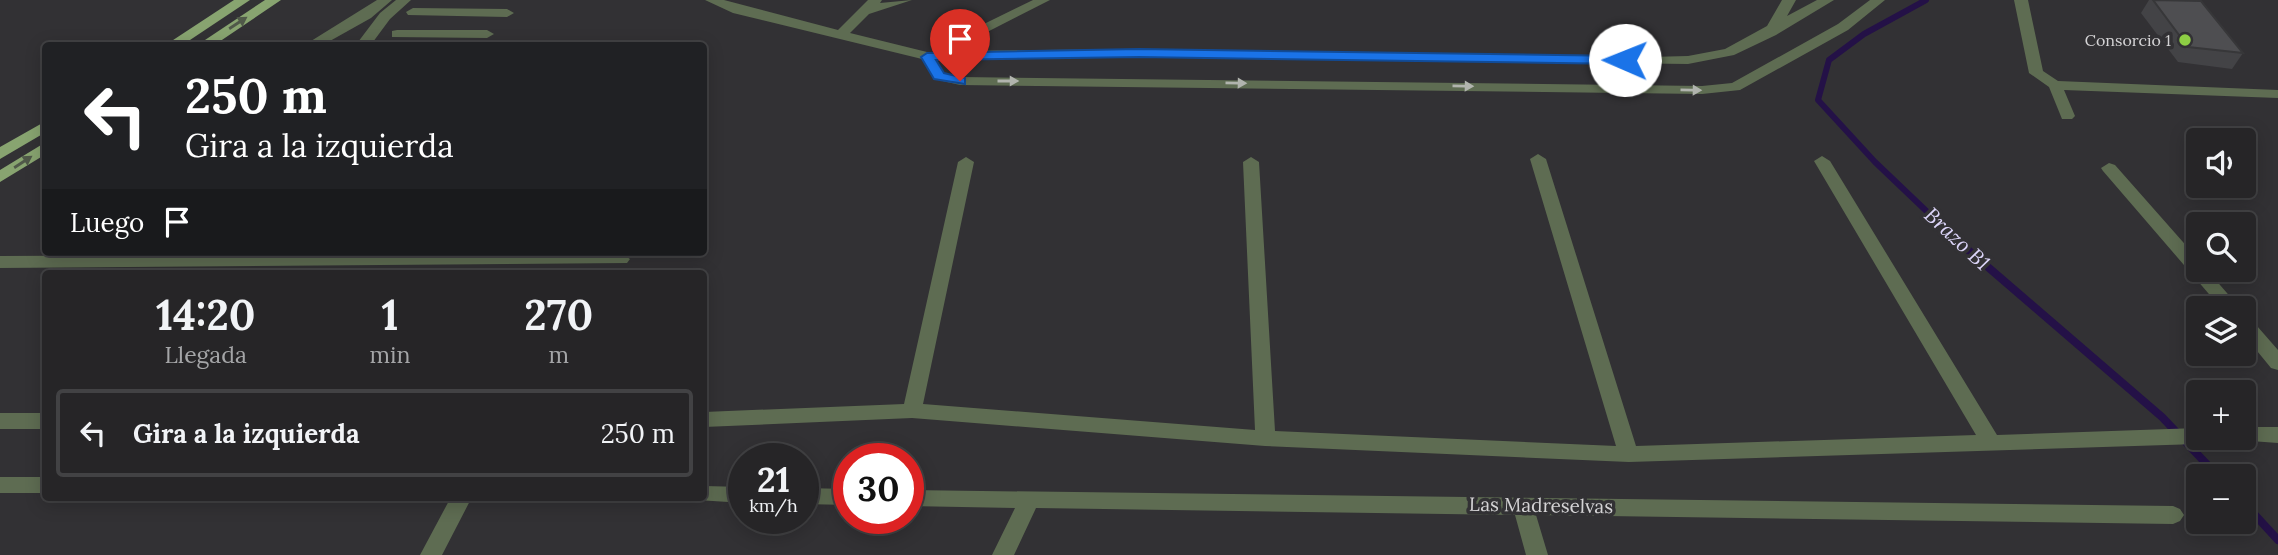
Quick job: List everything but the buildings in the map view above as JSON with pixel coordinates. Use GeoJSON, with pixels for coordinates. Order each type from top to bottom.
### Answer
{"type":"FeatureCollection","features":[{"type":"Feature","properties":{"kind":"main road"},"geometry":{"type":"LineString","coordinates":[[177,42],[243,0]]}},
{"type":"Feature","properties":{"kind":"main road"},"geometry":{"type":"LineString","coordinates":[[209,42],[274,0]]}},
{"type":"Feature","properties":{"kind":"main road"},"geometry":{"type":"LineString","coordinates":[[0,154],[42,128]]}},
{"type":"Feature","properties":{"kind":"main road"},"geometry":{"type":"LineString","coordinates":[[0,177],[42,151]]}},
{"type":"Feature","properties":{"kind":"street"},"geometry":{"type":"LineString","coordinates":[[317,42],[366,15],[385,0]]}},
{"type":"Feature","properties":{"kind":"street"},"geometry":{"type":"LineString","coordinates":[[365,42],[385,16],[404,0]]}},
{"type":"Feature","properties":{"kind":"street"},"geometry":{"type":"LineString","coordinates":[[437,42],[473,0]]}},
{"type":"Feature","properties":{"kind":"street"},"geometry":{"type":"LineString","coordinates":[[712,0],[927,57],[1139,53],[1688,60],[1729,52],[1827,0]]}},
{"type":"Feature","properties":{"kind":"street"},"geometry":{"type":"LineString","coordinates":[[841,35],[875,0]]}},
{"type":"Feature","properties":{"kind":"street"},"geometry":{"type":"LineString","coordinates":[[865,11],[905,0]]}},
{"type":"Feature","properties":{"kind":"street"},"geometry":{"type":"LineString","coordinates":[[927,57],[1043,0]]}},
{"type":"Feature","properties":{"kind":"street"},"geometry":{"type":"LineString","coordinates":[[1771,32],[1789,0]]}},
{"type":"Feature","properties":{"kind":"street"},"geometry":{"type":"LineString","coordinates":[[927,57],[939,76],[960,81],[1702,90],[1735,87],[1741,81],[1843,27],[1878,0]]}},
{"type":"Feature","properties":{"kind":"street"},"geometry":{"type":"LineString","coordinates":[[2021,0],[2036,73],[2055,85],[2278,94]]}},
{"type":"Feature","properties":{"kind":"street"},"geometry":{"type":"LineString","coordinates":[[413,12],[507,13]]}},
{"type":"Feature","properties":{"kind":"street"},"geometry":{"type":"LineString","coordinates":[[397,34],[487,33]]}},
{"type":"Feature","properties":{"kind":"street"},"geometry":{"type":"LineString","coordinates":[[1729,52],[1741,81]]}},
{"type":"Feature","properties":{"kind":"street"},"geometry":{"type":"LineString","coordinates":[[1137,82],[1139,53]]}},
{"type":"Feature","properties":{"kind":"street"},"geometry":{"type":"LineString","coordinates":[[1530,59],[1542,87]]}},
{"type":"Feature","properties":{"kind":"street"},"geometry":{"type":"LineString","coordinates":[[2055,85],[2067,116]]}},
{"type":"Feature","properties":{"kind":"street"},"geometry":{"type":"LineString","coordinates":[[1538,159],[1629,454]]}},
{"type":"Feature","properties":{"kind":"street"},"geometry":{"type":"LineString","coordinates":[[1822,161],[1992,444]]}},
{"type":"Feature","properties":{"kind":"street"},"geometry":{"type":"LineString","coordinates":[[912,411],[966,162]]}},
{"type":"Feature","properties":{"kind":"street"},"geometry":{"type":"LineString","coordinates":[[1251,162],[1265,438]]}},
{"type":"Feature","properties":{"kind":"street"},"geometry":{"type":"LineString","coordinates":[[2109,168],[2221,296]]}},
{"type":"Feature","properties":{"kind":"street"},"geometry":{"type":"LineString","coordinates":[[0,263],[620,261]]}},
{"type":"Feature","properties":{"kind":"street"},"geometry":{"type":"LineString","coordinates":[[2256,337],[2278,363]]}},
{"type":"Feature","properties":{"kind":"street"},"geometry":{"type":"LineString","coordinates":[[707,420],[912,411],[1265,438],[1629,454],[2186,436]]}},
{"type":"Feature","properties":{"kind":"street"},"geometry":{"type":"LineString","coordinates":[[0,421],[42,421]]}},
{"type":"Feature","properties":{"kind":"street"},"geometry":{"type":"LineString","coordinates":[[2256,435],[2278,435]]}},
{"type":"Feature","properties":{"kind":"street"},"geometry":{"type":"LineString","coordinates":[[0,485],[42,485]]}},
{"type":"Feature","properties":{"kind":"street"},"geometry":{"type":"LineString","coordinates":[[707,494],[728,495]]}},
{"type":"Feature","properties":{"kind":"street","name":"Las Madreselvas"},"geometry":{"type":"LineString","coordinates":[[924,498],[2174,515]]}},
{"type":"Feature","properties":{"kind":"street"},"geometry":{"type":"LineString","coordinates":[[1003,555],[1029,500]]}},
{"type":"Feature","properties":{"kind":"street"},"geometry":{"type":"LineString","coordinates":[[431,555],[460,501]]}},
{"type":"Feature","properties":{"kind":"street"},"geometry":{"type":"LineString","coordinates":[[1523,505],[1537,555]]}},
{"type":"Feature","properties":{"kind":"waterway","name":"Brazo B1"},"geometry":{"type":"LineString","coordinates":[[1926,0],[1864,34],[1829,60],[1818,100],[1875,162],[1962,245]]}},
{"type":"Feature","properties":{"kind":"waterway","name":"Brazo B1"},"geometry":{"type":"LineString","coordinates":[[1960,243],[2162,417],[2207,464]]}},
{"type":"Feature","properties":{"kind":"waterway","name":"Brazo B1"},"geometry":{"type":"LineString","coordinates":[[2256,516],[2278,540]]}},
{"type":"Feature","properties":{"kind":"place","name":"Consorcio 1"},"geometry":{"type":"Point","coordinates":[2185,40]}},
{"type":"Feature","properties":{"kind":"route"},"geometry":{"type":"LineString","coordinates":[[960,81],[939,76],[927,57],[962,54],[1139,53],[1625,60]]}}]}
